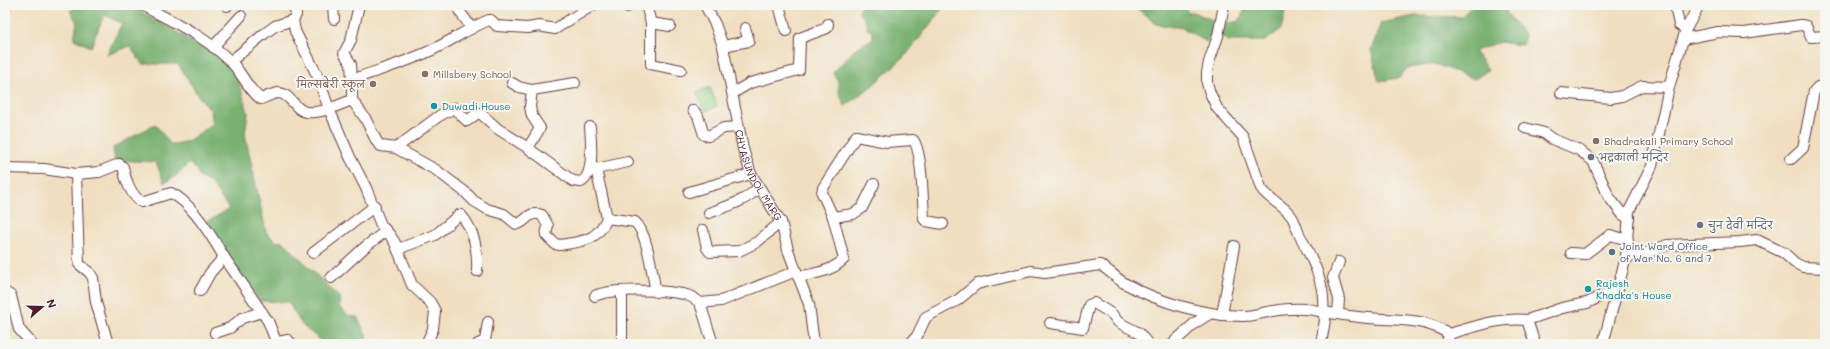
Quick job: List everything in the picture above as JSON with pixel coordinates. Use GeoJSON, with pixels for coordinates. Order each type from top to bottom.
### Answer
{"type":"FeatureCollection","features":[{"type":"Feature","properties":{"kind":"street"},"geometry":{"type":"LineString","coordinates":[[142,5],[200,36],[231,61],[254,93],[261,99],[279,93],[286,95],[302,111],[316,112],[329,109],[352,100]]}},
{"type":"Feature","properties":{"kind":"street"},"geometry":{"type":"LineString","coordinates":[[231,61],[275,26],[292,20],[296,15],[294,5]]}},
{"type":"Feature","properties":{"kind":"street"},"geometry":{"type":"LineString","coordinates":[[333,5],[334,19]]}},
{"type":"Feature","properties":{"kind":"street"},"geometry":{"type":"LineString","coordinates":[[359,5],[351,40],[344,53],[351,64],[352,100],[365,118],[377,142],[381,146],[396,148],[436,170],[465,192],[474,201],[487,208],[504,214],[516,224],[534,213],[542,215],[548,226],[546,235],[555,244],[560,245],[589,240],[599,231],[606,218],[593,167],[590,127]]}},
{"type":"Feature","properties":{"kind":"street"},"geometry":{"type":"LineString","coordinates":[[457,5],[460,15],[468,22],[470,29]]}},
{"type":"Feature","properties":{"kind":"street"},"geometry":{"type":"LineString","coordinates":[[352,81],[356,78],[409,61],[447,43],[470,29],[491,20],[497,26],[528,28],[539,26],[555,29],[593,5]]}},
{"type":"Feature","properties":{"kind":"street"},"geometry":{"type":"LineString","coordinates":[[622,5],[627,7],[631,5]]}},
{"type":"Feature","properties":{"kind":"street"},"geometry":{"type":"LineString","coordinates":[[646,5],[651,23],[651,64],[681,70]]}},
{"type":"Feature","properties":{"kind":"street"},"geometry":{"type":"LineString","coordinates":[[780,5],[786,31]]}},
{"type":"Feature","properties":{"kind":"street"},"geometry":{"type":"LineString","coordinates":[[1224,5],[1218,36],[1211,53],[1207,72],[1210,93],[1217,108],[1243,137],[1261,188],[1266,196],[1277,202],[1292,217],[1321,283],[1324,299],[1323,312],[1325,320],[1321,344]]}},
{"type":"Feature","properties":{"kind":"street"},"geometry":{"type":"LineString","coordinates":[[1675,5],[1680,25],[1686,28]]}},
{"type":"Feature","properties":{"kind":"street"},"geometry":{"type":"LineString","coordinates":[[1603,344],[1626,257],[1629,211],[1652,166],[1669,87],[1686,28],[1699,5]]}},
{"type":"Feature","properties":{"kind":"street","name":"CHYASUNDOL MARG"},"geometry":{"type":"LineString","coordinates":[[708,6],[724,46],[743,149],[751,174],[781,222],[788,250],[809,304],[814,344]]}},
{"type":"Feature","properties":{"kind":"street"},"geometry":{"type":"LineString","coordinates":[[212,46],[242,16]]}},
{"type":"Feature","properties":{"kind":"street"},"geometry":{"type":"LineString","coordinates":[[292,20],[295,31],[318,77],[329,109],[350,157],[375,206],[381,225],[398,250],[412,285],[430,302],[435,311],[433,329],[426,344]]}},
{"type":"Feature","properties":{"kind":"street"},"geometry":{"type":"LineString","coordinates":[[651,23],[670,26]]}},
{"type":"Feature","properties":{"kind":"street"},"geometry":{"type":"LineString","coordinates":[[733,93],[750,83],[799,70],[800,38],[827,28],[828,24]]}},
{"type":"Feature","properties":{"kind":"street"},"geometry":{"type":"LineString","coordinates":[[1683,39],[1718,32],[1744,32],[1801,25],[1806,26],[1811,38],[1825,36]]}},
{"type":"Feature","properties":{"kind":"street"},"geometry":{"type":"LineString","coordinates":[[724,46],[749,41],[745,28]]}},
{"type":"Feature","properties":{"kind":"street"},"geometry":{"type":"LineString","coordinates":[[512,83],[519,87],[532,90],[575,82]]}},
{"type":"Feature","properties":{"kind":"street"},"geometry":{"type":"LineString","coordinates":[[1561,93],[1611,98],[1622,96],[1642,86],[1669,87]]}},
{"type":"Feature","properties":{"kind":"street"},"geometry":{"type":"LineString","coordinates":[[1791,158],[1803,148],[1814,91],[1818,87],[1825,86]]}},
{"type":"Feature","properties":{"kind":"street"},"geometry":{"type":"LineString","coordinates":[[528,148],[540,128],[531,112],[532,90]]}},
{"type":"Feature","properties":{"kind":"street"},"geometry":{"type":"LineString","coordinates":[[396,148],[439,116],[454,108],[467,121],[480,113],[498,129],[528,148],[572,181],[577,182],[584,180],[593,167],[628,162]]}},
{"type":"Feature","properties":{"kind":"street"},"geometry":{"type":"LineString","coordinates":[[693,110],[698,116],[704,135],[708,136],[724,128],[738,127]]}},
{"type":"Feature","properties":{"kind":"street"},"geometry":{"type":"LineString","coordinates":[[1525,128],[1544,134],[1552,139],[1579,150],[1593,161],[1609,197],[1623,215],[1629,218]]}},
{"type":"Feature","properties":{"kind":"street"},"geometry":{"type":"LineString","coordinates":[[700,303],[721,301],[797,274],[825,272],[833,268],[844,259],[833,217],[822,193],[823,188],[856,136],[887,142],[908,139],[913,140],[916,143],[922,185],[924,219],[926,221],[943,224]]}},
{"type":"Feature","properties":{"kind":"street"},"geometry":{"type":"LineString","coordinates":[[5,168],[44,169],[76,174],[99,172],[119,164],[123,167],[133,195],[137,200],[142,202],[171,193],[176,196],[201,224],[224,257],[268,321],[275,339],[278,342],[288,340],[292,344]]}},
{"type":"Feature","properties":{"kind":"street"},"geometry":{"type":"LineString","coordinates":[[76,174],[79,264],[90,273],[93,278],[96,302],[108,344]]}},
{"type":"Feature","properties":{"kind":"street"},"geometry":{"type":"LineString","coordinates":[[689,192],[751,174]]}},
{"type":"Feature","properties":{"kind":"street"},"geometry":{"type":"LineString","coordinates":[[833,217],[853,214],[862,208],[874,184]]}},
{"type":"Feature","properties":{"kind":"street"},"geometry":{"type":"LineString","coordinates":[[709,213],[737,203],[751,195],[759,187]]}},
{"type":"Feature","properties":{"kind":"street"},"geometry":{"type":"LineString","coordinates":[[313,253],[375,206]]}},
{"type":"Feature","properties":{"kind":"street"},"geometry":{"type":"LineString","coordinates":[[398,250],[435,235],[459,215],[461,215],[475,242],[477,252],[477,271]]}},
{"type":"Feature","properties":{"kind":"street"},"geometry":{"type":"LineString","coordinates":[[606,218],[635,222],[638,225],[646,243],[656,292]]}},
{"type":"Feature","properties":{"kind":"street"},"geometry":{"type":"LineString","coordinates":[[703,230],[707,248],[710,252],[739,251],[757,242],[781,222]]}},
{"type":"Feature","properties":{"kind":"street"},"geometry":{"type":"LineString","coordinates":[[331,278],[365,247],[386,231]]}},
{"type":"Feature","properties":{"kind":"street"},"geometry":{"type":"LineString","coordinates":[[1571,253],[1585,254],[1610,235],[1628,240]]}},
{"type":"Feature","properties":{"kind":"street"},"geometry":{"type":"LineString","coordinates":[[1626,257],[1642,255],[1667,245],[1757,240],[1784,253],[1794,263],[1803,267],[1825,268]]}},
{"type":"Feature","properties":{"kind":"street"},"geometry":{"type":"LineString","coordinates":[[1222,315],[1234,246]]}},
{"type":"Feature","properties":{"kind":"street"},"geometry":{"type":"LineString","coordinates":[[200,291],[210,273],[224,257]]}},
{"type":"Feature","properties":{"kind":"street"},"geometry":{"type":"LineString","coordinates":[[1338,262],[1333,278],[1339,299],[1338,314]]}},
{"type":"Feature","properties":{"kind":"street"},"geometry":{"type":"LineString","coordinates":[[910,344],[917,336],[926,317],[958,300],[977,284],[1031,271],[1045,273],[1100,265],[1123,282],[1154,298],[1212,313],[1246,316],[1280,310],[1309,308],[1323,312],[1370,318],[1419,321],[1438,327],[1448,339],[1481,325],[1517,319],[1527,320],[1562,308],[1587,303],[1618,288]]}},
{"type":"Feature","properties":{"kind":"street"},"geometry":{"type":"LineString","coordinates":[[5,292],[11,296],[19,329],[32,344]]}},
{"type":"Feature","properties":{"kind":"street"},"geometry":{"type":"LineString","coordinates":[[622,292],[622,344]]}},
{"type":"Feature","properties":{"kind":"street"},"geometry":{"type":"LineString","coordinates":[[595,296],[600,293],[656,292],[686,295],[696,299],[700,303],[713,344]]}},
{"type":"Feature","properties":{"kind":"street"},"geometry":{"type":"LineString","coordinates":[[1050,323],[1083,328],[1089,305],[1094,303],[1112,314],[1118,322],[1139,333],[1148,344]]}},
{"type":"Feature","properties":{"kind":"street"},"geometry":{"type":"LineString","coordinates":[[215,333],[230,328],[242,318],[262,312]]}},
{"type":"Feature","properties":{"kind":"street"},"geometry":{"type":"LineString","coordinates":[[1172,344],[1195,323],[1212,313]]}},
{"type":"Feature","properties":{"kind":"street"},"geometry":{"type":"LineString","coordinates":[[1527,320],[1535,344]]}},
{"type":"Feature","properties":{"kind":"street"},"geometry":{"type":"LineString","coordinates":[[478,344],[485,341],[488,322]]}},
{"type":"Feature","properties":{"kind":"green space"},"geometry":{"type":"Polygon","coordinates":[[[79,5],[129,5],[234,65],[248,113],[245,134],[266,232],[276,242],[283,241],[340,298],[339,306],[348,316],[357,317],[371,344],[325,344],[303,326],[288,302],[260,301],[205,223],[229,209],[210,182],[199,177],[197,170],[189,163],[176,176],[164,183],[156,162],[115,160],[113,148],[155,124],[171,145],[188,141],[213,124],[211,110],[197,94],[178,64],[142,64],[130,46],[107,55],[122,23],[104,15],[91,47],[74,39],[77,22],[70,11],[79,5]]]}},
{"type":"Feature","properties":{"kind":"green space"},"geometry":{"type":"Polygon","coordinates":[[[863,5],[945,5],[907,54],[873,85],[845,106],[839,92],[838,81],[833,73],[856,48],[873,39],[873,32],[867,29],[867,23],[858,11],[863,5]]]}},
{"type":"Feature","properties":{"kind":"green space"},"geometry":{"type":"Polygon","coordinates":[[[1133,5],[1186,5],[1187,13],[1193,12],[1215,21],[1213,31],[1207,42],[1183,28],[1156,24],[1133,5]]]}},
{"type":"Feature","properties":{"kind":"green space"},"geometry":{"type":"Polygon","coordinates":[[[1245,5],[1287,5],[1281,29],[1265,41],[1228,41],[1221,36],[1225,24],[1239,21],[1246,7],[1245,5]]]}},
{"type":"Feature","properties":{"kind":"green space"},"geometry":{"type":"Polygon","coordinates":[[[1474,5],[1511,5],[1506,12],[1525,36],[1522,45],[1500,42],[1474,51],[1488,70],[1475,79],[1435,64],[1407,68],[1399,78],[1379,81],[1371,50],[1381,23],[1415,16],[1461,17],[1474,5]]]}},
{"type":"Feature","properties":{"kind":"green space"},"geometry":{"type":"Polygon","coordinates":[[[710,87],[717,106],[704,112],[697,92],[710,87]]]}},
{"type":"Feature","properties":{"kind":"place","name":"Millsbery School"},"geometry":{"type":"Point","coordinates":[425,74]}},
{"type":"Feature","properties":{"kind":"place","name":"मिल्सबेरी स्कूल"},"geometry":{"type":"Point","coordinates":[373,84]}},
{"type":"Feature","properties":{"kind":"place","name":"Duwadi House"},"geometry":{"type":"Point","coordinates":[434,106]}},
{"type":"Feature","properties":{"kind":"place","name":"Bhadrakali Primary School"},"geometry":{"type":"Point","coordinates":[1596,141]}},
{"type":"Feature","properties":{"kind":"place","name":"भद्रकाली मन्दिर"},"geometry":{"type":"Point","coordinates":[1591,157]}},
{"type":"Feature","properties":{"kind":"place","name":"चुन देवी मन्दिर"},"geometry":{"type":"Point","coordinates":[1700,225]}},
{"type":"Feature","properties":{"kind":"place","name":"Joint Ward Office of War No. 6 and 7"},"geometry":{"type":"Point","coordinates":[1612,252]}},
{"type":"Feature","properties":{"kind":"place","name":"Rajesh Khadka's House"},"geometry":{"type":"Point","coordinates":[1588,289]}}]}
